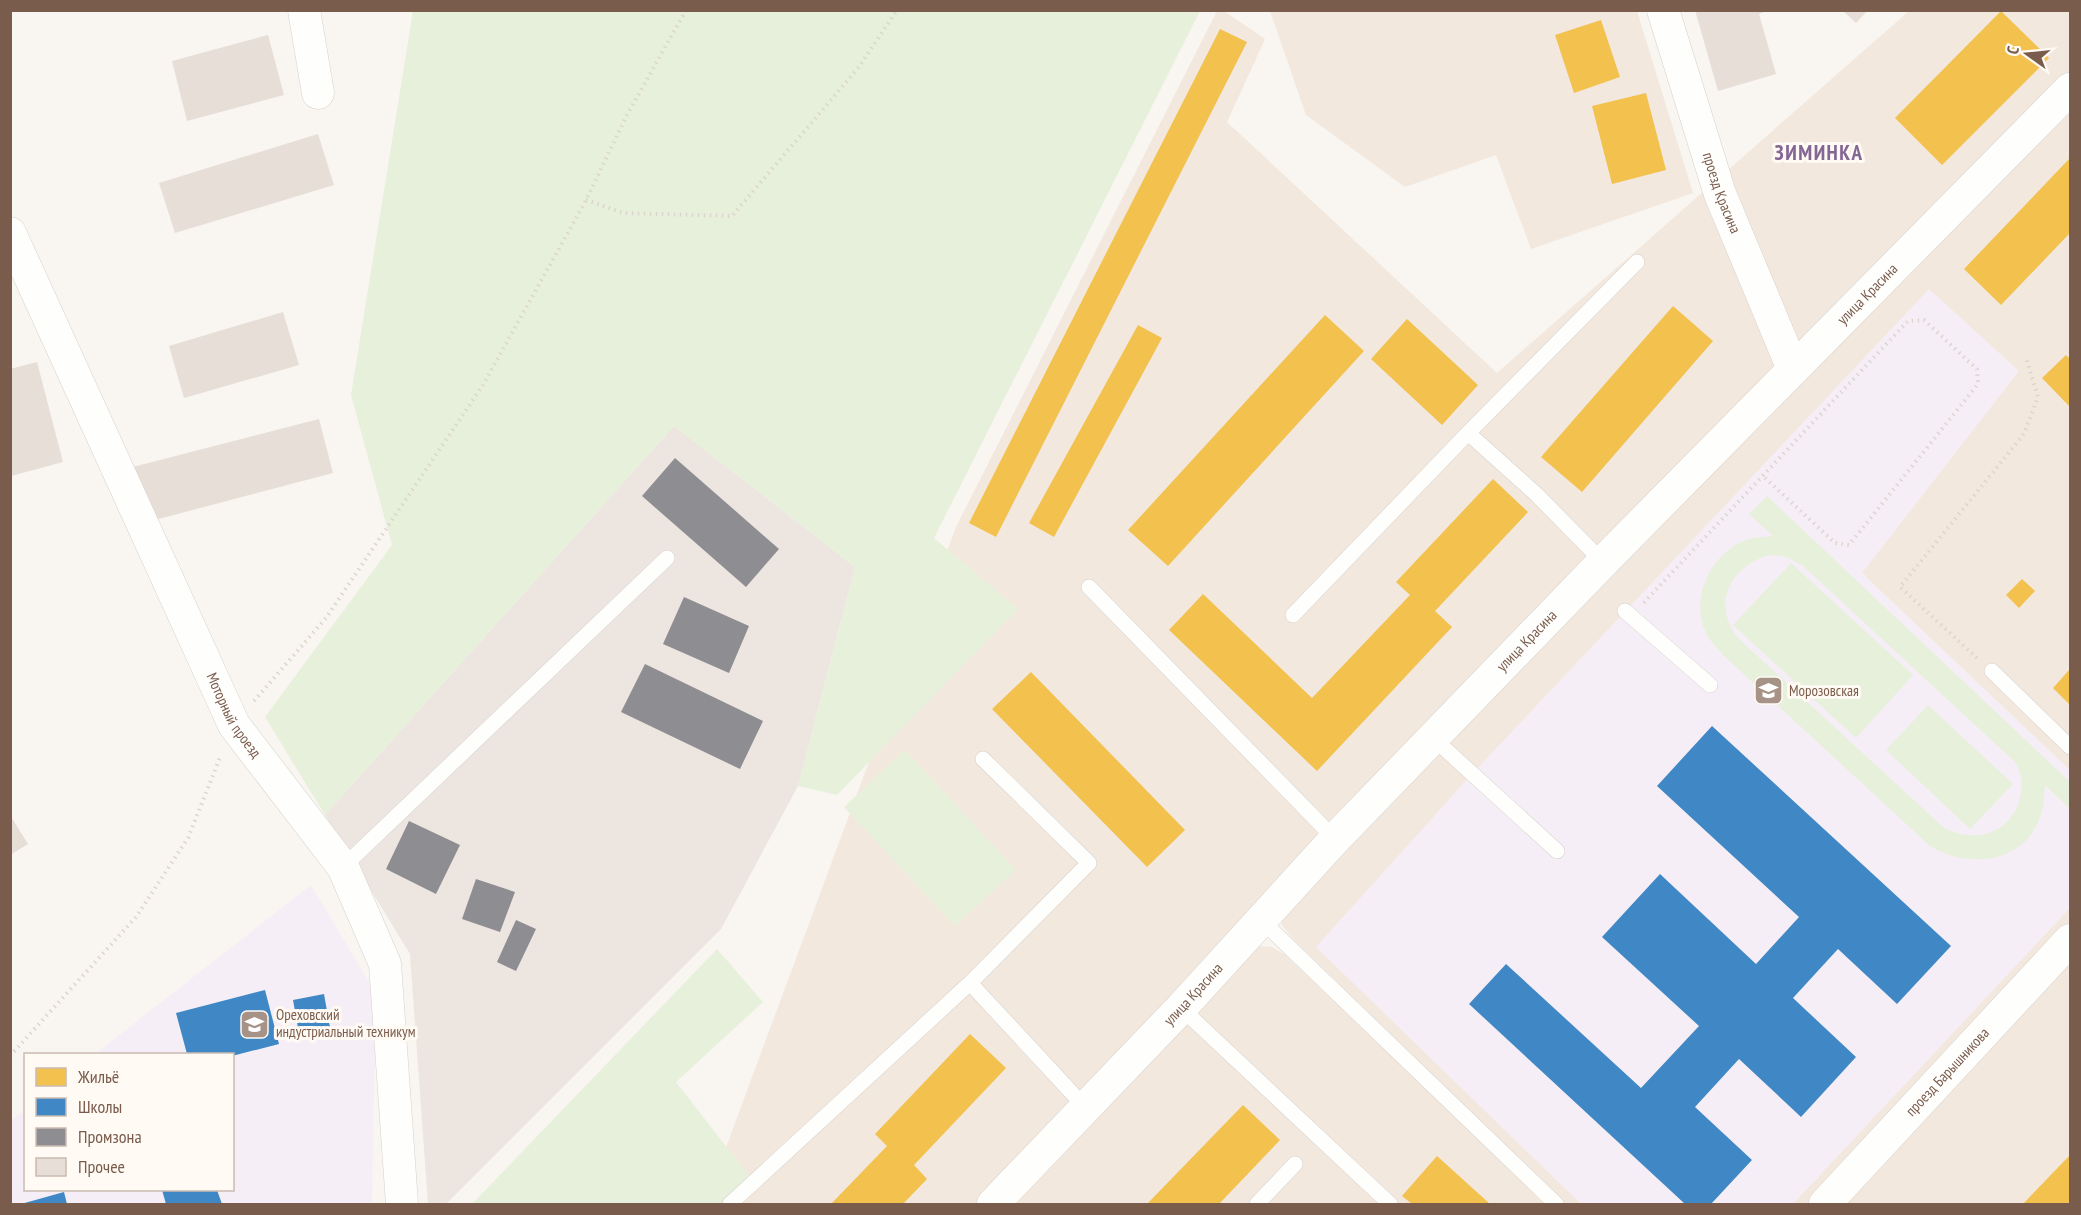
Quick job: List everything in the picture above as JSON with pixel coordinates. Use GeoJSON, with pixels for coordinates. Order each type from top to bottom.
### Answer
{"type":"FeatureCollection","features":[{"type":"Feature","properties":{"kind":"street"},"geometry":{"type":"LineString","coordinates":[[304,10],[318,93]]}},
{"type":"Feature","properties":{"kind":"street","name":"проезд Красина"},"geometry":{"type":"LineString","coordinates":[[1663,10],[1719,194],[1793,369]]}},
{"type":"Feature","properties":{"kind":"street","name":"улица Красина"},"geometry":{"type":"LineString","coordinates":[[993,1204],[1181,1008],[1335,839],[1603,562],[2070,92]]}},
{"type":"Feature","properties":{"kind":"street","name":"Моторный проезд"},"geometry":{"type":"LineString","coordinates":[[10,233],[234,725],[343,867],[385,964],[402,1204]]}},
{"type":"Feature","properties":{"kind":"street","name":"проезд Барышникова"},"geometry":{"type":"LineString","coordinates":[[1825,1204],[2070,939]]}},
{"type":"Feature","properties":{"kind":"lane"},"geometry":{"type":"LineString","coordinates":[[1293,615],[1637,262]]}},
{"type":"Feature","properties":{"kind":"lane"},"geometry":{"type":"LineString","coordinates":[[1468,433],[1536,494],[1603,562]]}},
{"type":"Feature","properties":{"kind":"lane"},"geometry":{"type":"LineString","coordinates":[[343,867],[668,558]]}},
{"type":"Feature","properties":{"kind":"lane"},"geometry":{"type":"LineString","coordinates":[[1089,587],[1335,839]]}},
{"type":"Feature","properties":{"kind":"lane"},"geometry":{"type":"LineString","coordinates":[[1629,614],[1710,685]]}},
{"type":"Feature","properties":{"kind":"lane"},"geometry":{"type":"LineString","coordinates":[[1992,671],[2070,747]]}},
{"type":"Feature","properties":{"kind":"lane"},"geometry":{"type":"LineString","coordinates":[[1433,738],[1557,851]]}},
{"type":"Feature","properties":{"kind":"lane"},"geometry":{"type":"LineString","coordinates":[[730,1204],[970,983],[1089,863],[983,759]]}},
{"type":"Feature","properties":{"kind":"lane"},"geometry":{"type":"LineString","coordinates":[[1262,921],[1556,1204]]}},
{"type":"Feature","properties":{"kind":"lane"},"geometry":{"type":"LineString","coordinates":[[970,983],[1085,1107]]}},
{"type":"Feature","properties":{"kind":"lane"},"geometry":{"type":"LineString","coordinates":[[1181,1008],[1390,1204]]}},
{"type":"Feature","properties":{"kind":"lane"},"geometry":{"type":"LineString","coordinates":[[1257,1204],[1295,1164]]}},
{"type":"Feature","properties":{"kind":"path"},"geometry":{"type":"LineString","coordinates":[[10,1056],[136,917],[188,838],[234,725],[326,618],[477,394],[586,200],[627,115],[686,10]]}},
{"type":"Feature","properties":{"kind":"path"},"geometry":{"type":"LineString","coordinates":[[586,200],[623,213],[732,216],[859,68],[897,10]]}},
{"type":"Feature","properties":{"kind":"path"},"geometry":{"type":"LineString","coordinates":[[1629,614],[1763,476],[1908,321],[1924,320],[1977,369],[1978,384],[1849,544],[1835,543],[1763,476]]}},
{"type":"Feature","properties":{"kind":"path"},"geometry":{"type":"LineString","coordinates":[[1992,671],[1900,587],[2024,434],[2038,397],[2026,357]]}},
{"type":"Feature","properties":{"kind":"shaded area"},"geometry":{"type":"Polygon","coordinates":[[[1217,11],[1224,11],[1265,39],[1227,122],[1497,373],[1909,11],[2070,11],[2070,75],[980,1204],[705,1204],[956,527],[1217,11]]]}},
{"type":"Feature","properties":{"kind":"shaded area"},"geometry":{"type":"Polygon","coordinates":[[[1270,11],[1637,11],[1693,193],[1531,249],[1496,155],[1405,187],[1306,115],[1270,11]]]}},
{"type":"Feature","properties":{"kind":"shaded area","name":"Морозовская"},"geometry":{"type":"Polygon","coordinates":[[[2070,102],[2070,1204],[1565,1204],[1292,938],[1282,925],[1282,914],[2070,102]]]}},
{"type":"Feature","properties":{"kind":"shaded area","name":"Морозовская"},"geometry":{"type":"Polygon","coordinates":[[[1929,289],[2019,371],[1862,573],[2070,770],[2070,908],[1793,1204],[1581,1204],[1316,947],[1472,774],[1929,289]]]}},
{"type":"Feature","properties":{"kind":"shaded area"},"geometry":{"type":"Polygon","coordinates":[[[674,426],[855,567],[798,786],[721,929],[446,1204],[428,1204],[410,954],[325,815],[674,426]]]}},
{"type":"Feature","properties":{"kind":"shaded area","name":"Ореховский индустриальный техникум"},"geometry":{"type":"Polygon","coordinates":[[[311,885],[376,994],[372,1204],[11,1204],[11,1121],[24,1110],[24,1191],[234,1191],[234,1053],[96,1053],[311,885]]]}},
{"type":"Feature","properties":{"kind":"shaded area"},"geometry":{"type":"Polygon","coordinates":[[[1260,946],[1272,947],[1284,954],[1544,1204],[1008,1204],[1243,955],[1260,946]]]}},
{"type":"Feature","properties":{"kind":"green space"},"geometry":{"type":"Polygon","coordinates":[[[413,11],[1200,11],[934,538],[1018,609],[837,795],[798,786],[855,567],[674,426],[325,815],[265,717],[392,545],[351,395],[413,11]]]}},
{"type":"Feature","properties":{"kind":"green space"},"geometry":{"type":"Polygon","coordinates":[[[1767,496],[2070,782],[2070,809],[2045,785],[2041,813],[2032,833],[2021,845],[2008,853],[1993,858],[1961,858],[1930,846],[1723,655],[1706,633],[1701,619],[1700,606],[1706,578],[1713,566],[1734,546],[1746,540],[1773,536],[1749,514],[1767,496]],[[1769,555],[1755,561],[1734,578],[1728,590],[1727,614],[1731,627],[1740,640],[1943,827],[1966,835],[1977,835],[1998,829],[2007,822],[2014,813],[2021,790],[2021,776],[2014,761],[1802,565],[1786,557],[1769,555]]]}},
{"type":"Feature","properties":{"kind":"green space"},"geometry":{"type":"Polygon","coordinates":[[[1791,563],[1913,675],[1856,738],[1733,625],[1791,563]]]}},
{"type":"Feature","properties":{"kind":"green space"},"geometry":{"type":"Polygon","coordinates":[[[1928,705],[2013,784],[1970,829],[1886,750],[1928,705]]]}},
{"type":"Feature","properties":{"kind":"green space"},"geometry":{"type":"Polygon","coordinates":[[[905,750],[1016,870],[955,926],[844,807],[905,750]]]}},
{"type":"Feature","properties":{"kind":"green space"},"geometry":{"type":"Polygon","coordinates":[[[717,949],[763,1002],[676,1082],[753,1181],[725,1204],[472,1204],[717,949]]]}},
{"type":"Feature","properties":{"kind":"building: Жильё"},"geometry":{"type":"Polygon","coordinates":[[[2001,11],[2049,58],[1942,165],[1895,118],[2001,11]]]}},
{"type":"Feature","properties":{"kind":"building: Жильё"},"geometry":{"type":"Polygon","coordinates":[[[1601,20],[1620,77],[1574,93],[1555,35],[1601,20]]]}},
{"type":"Feature","properties":{"kind":"building: Жильё"},"geometry":{"type":"Polygon","coordinates":[[[1220,29],[1247,42],[996,537],[969,523],[1220,29]]]}},
{"type":"Feature","properties":{"kind":"building: Жильё"},"geometry":{"type":"Polygon","coordinates":[[[1646,93],[1666,170],[1612,184],[1592,106],[1646,93]]]}},
{"type":"Feature","properties":{"kind":"building: Жильё"},"geometry":{"type":"Polygon","coordinates":[[[2070,158],[2070,233],[2001,305],[1964,269],[2070,158]]]}},
{"type":"Feature","properties":{"kind":"building: Жильё"},"geometry":{"type":"Polygon","coordinates":[[[1673,306],[1713,341],[1582,492],[1541,457],[1673,306]]]}},
{"type":"Feature","properties":{"kind":"building: Жильё"},"geometry":{"type":"Polygon","coordinates":[[[1325,315],[1364,351],[1168,566],[1128,530],[1325,315]]]}},
{"type":"Feature","properties":{"kind":"building: Жильё"},"geometry":{"type":"Polygon","coordinates":[[[1407,319],[1478,385],[1442,425],[1371,359],[1407,319]]]}},
{"type":"Feature","properties":{"kind":"building: Жильё"},"geometry":{"type":"Polygon","coordinates":[[[1138,325],[1162,338],[1054,537],[1029,523],[1138,325]]]}},
{"type":"Feature","properties":{"kind":"building: Жильё"},"geometry":{"type":"Polygon","coordinates":[[[2066,355],[2070,359],[2070,407],[2042,378],[2066,355]]]}},
{"type":"Feature","properties":{"kind":"building: Жильё"},"geometry":{"type":"Polygon","coordinates":[[[1493,479],[1528,512],[1435,611],[1452,627],[1317,771],[1169,630],[1203,594],[1312,698],[1410,595],[1396,582],[1493,479]]]}},
{"type":"Feature","properties":{"kind":"building: Жильё"},"geometry":{"type":"Polygon","coordinates":[[[2022,579],[2035,591],[2019,608],[2006,595],[2022,579]]]}},
{"type":"Feature","properties":{"kind":"building: Жильё"},"geometry":{"type":"Polygon","coordinates":[[[2070,669],[2070,705],[2053,688],[2070,669]]]}},
{"type":"Feature","properties":{"kind":"building: Жильё"},"geometry":{"type":"Polygon","coordinates":[[[1031,672],[1185,830],[1147,867],[992,709],[1031,672]]]}},
{"type":"Feature","properties":{"kind":"building: Жильё"},"geometry":{"type":"Polygon","coordinates":[[[970,1034],[1006,1068],[914,1165],[927,1179],[903,1204],[831,1204],[887,1146],[875,1134],[970,1034]]]}},
{"type":"Feature","properties":{"kind":"building: Жильё"},"geometry":{"type":"Polygon","coordinates":[[[1243,1105],[1280,1140],[1219,1204],[1147,1204],[1243,1105]]]}},
{"type":"Feature","properties":{"kind":"building: Жильё"},"geometry":{"type":"Polygon","coordinates":[[[2070,1155],[2070,1204],[2023,1204],[2070,1155]]]}},
{"type":"Feature","properties":{"kind":"building: Жильё"},"geometry":{"type":"Polygon","coordinates":[[[1437,1156],[1490,1204],[1412,1204],[1402,1196],[1437,1156]]]}},
{"type":"Feature","properties":{"kind":"building: Школы"},"geometry":{"type":"Polygon","coordinates":[[[1712,726],[1951,946],[1897,1004],[1838,949],[1793,998],[1856,1057],[1801,1117],[1739,1059],[1695,1107],[1752,1160],[1711,1204],[1685,1204],[1469,1004],[1506,964],[1641,1088],[1699,1026],[1602,937],[1660,874],[1756,964],[1799,917],[1657,786],[1712,726]]]}},
{"type":"Feature","properties":{"kind":"building: Школы"},"geometry":{"type":"Polygon","coordinates":[[[265,990],[279,1044],[234,1055],[234,1053],[187,1053],[176,1013],[265,990]]]}},
{"type":"Feature","properties":{"kind":"building: Школы"},"geometry":{"type":"Polygon","coordinates":[[[324,994],[331,1033],[300,1039],[293,1000],[324,994]]]}},
{"type":"Feature","properties":{"kind":"building: Школы"},"geometry":{"type":"Polygon","coordinates":[[[162,1191],[217,1191],[222,1204],[166,1204],[162,1191]]]}},
{"type":"Feature","properties":{"kind":"building: Школы"},"geometry":{"type":"Polygon","coordinates":[[[64,1192],[67,1204],[21,1204],[64,1192]]]}},
{"type":"Feature","properties":{"kind":"building: Промзона"},"geometry":{"type":"Polygon","coordinates":[[[675,458],[779,549],[746,587],[642,496],[675,458]]]}},
{"type":"Feature","properties":{"kind":"building: Промзона"},"geometry":{"type":"Polygon","coordinates":[[[684,597],[749,626],[729,673],[663,644],[684,597]]]}},
{"type":"Feature","properties":{"kind":"building: Промзона"},"geometry":{"type":"Polygon","coordinates":[[[645,664],[763,721],[740,769],[621,712],[645,664]]]}},
{"type":"Feature","properties":{"kind":"building: Промзона"},"geometry":{"type":"Polygon","coordinates":[[[409,821],[460,845],[436,894],[386,869],[409,821]]]}},
{"type":"Feature","properties":{"kind":"building: Промзона"},"geometry":{"type":"Polygon","coordinates":[[[476,879],[515,892],[500,932],[462,919],[476,879]]]}},
{"type":"Feature","properties":{"kind":"building: Промзона"},"geometry":{"type":"Polygon","coordinates":[[[516,920],[536,929],[516,971],[497,962],[516,920]]]}},
{"type":"Feature","properties":{"kind":"building: Прочее"},"geometry":{"type":"Polygon","coordinates":[[[1695,10],[1769,10],[1759,14],[1776,74],[1718,91],[1695,10]]]}},
{"type":"Feature","properties":{"kind":"building: Прочее"},"geometry":{"type":"Polygon","coordinates":[[[1842,10],[1868,10],[1856,23],[1842,10]]]}},
{"type":"Feature","properties":{"kind":"building: Прочее"},"geometry":{"type":"Polygon","coordinates":[[[268,35],[284,95],[187,121],[172,61],[268,35]]]}},
{"type":"Feature","properties":{"kind":"building: Прочее"},"geometry":{"type":"Polygon","coordinates":[[[318,134],[334,185],[175,233],[159,183],[318,134]]]}},
{"type":"Feature","properties":{"kind":"building: Прочее"},"geometry":{"type":"Polygon","coordinates":[[[283,312],[299,365],[184,398],[169,346],[283,312]]]}},
{"type":"Feature","properties":{"kind":"building: Прочее"},"geometry":{"type":"Polygon","coordinates":[[[37,362],[63,462],[11,476],[10,369],[37,362]]]}},
{"type":"Feature","properties":{"kind":"building: Прочее"},"geometry":{"type":"Polygon","coordinates":[[[319,419],[333,473],[147,522],[133,467],[319,419]]]}},
{"type":"Feature","properties":{"kind":"building: Прочее"},"geometry":{"type":"Polygon","coordinates":[[[10,815],[28,844],[10,855],[10,815]]]}},
{"type":"Feature","properties":{"kind":"place","name":"Морозовская"},"geometry":{"type":"Point","coordinates":[1768,691]}},
{"type":"Feature","properties":{"kind":"place","name":"Ореховский индустриальный техникум"},"geometry":{"type":"Point","coordinates":[255,1024]}},
{"type":"Feature","properties":{"kind":"district","name":"ЗИМИНКА"},"geometry":{"type":"Point","coordinates":[1819,153]}}]}
